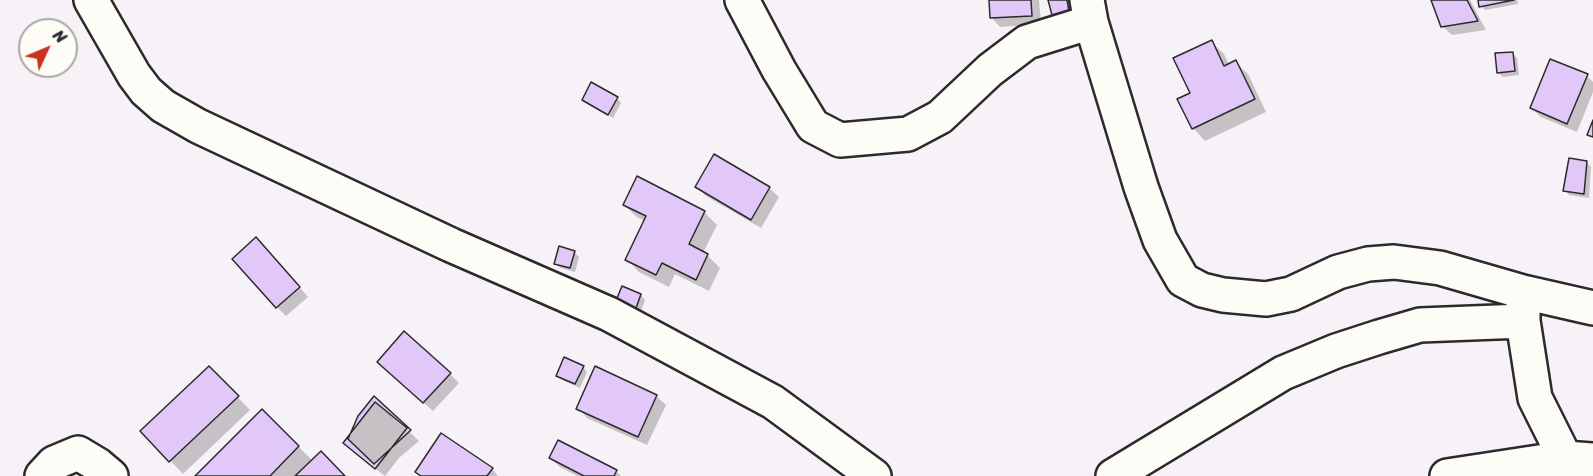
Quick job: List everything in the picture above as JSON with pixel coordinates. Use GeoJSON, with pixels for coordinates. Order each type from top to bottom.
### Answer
{"type":"FeatureCollection","features":[{"type":"Feature","properties":{"kind":"street"},"geometry":{"type":"LineString","coordinates":[[91,0],[134,75],[146,91],[163,106],[208,131],[451,245],[609,314],[774,402],[874,476]]}},
{"type":"Feature","properties":{"kind":"street"},"geometry":{"type":"LineString","coordinates":[[742,0],[779,70],[813,126],[840,140],[908,135],[940,117],[990,70],[1028,42],[1089,11],[1141,187],[1160,240],[1183,280],[1202,290],[1223,295],[1266,299],[1291,294],[1338,272],[1368,264],[1394,262],[1440,268],[1523,307]]}},
{"type":"Feature","properties":{"kind":"street"},"geometry":{"type":"LineString","coordinates":[[1448,476],[1576,464],[1535,398],[1523,307]]}},
{"type":"Feature","properties":{"kind":"street"},"geometry":{"type":"LineString","coordinates":[[1113,476],[1283,373],[1336,351],[1420,325],[1523,307],[1593,308]]}},
{"type":"Feature","properties":{"kind":"street"},"geometry":{"type":"LineString","coordinates":[[42,476],[54,463],[78,453],[111,476]]}},
{"type":"Feature","properties":{"kind":"building"},"geometry":{"type":"Polygon","coordinates":[[[989,0],[1031,0],[1032,16],[990,18],[989,0]]]}},
{"type":"Feature","properties":{"kind":"building"},"geometry":{"type":"Polygon","coordinates":[[[1048,0],[1067,0],[1069,11],[1052,15],[1048,0]]]}},
{"type":"Feature","properties":{"kind":"building"},"geometry":{"type":"Polygon","coordinates":[[[1431,0],[1467,0],[1478,21],[1441,27],[1431,0]]]}},
{"type":"Feature","properties":{"kind":"building"},"geometry":{"type":"Polygon","coordinates":[[[1478,0],[1514,0],[1479,7],[1478,0]]]}},
{"type":"Feature","properties":{"kind":"building"},"geometry":{"type":"Polygon","coordinates":[[[1212,40],[1224,66],[1236,60],[1255,99],[1192,129],[1177,99],[1190,93],[1173,58],[1212,40]]]}},
{"type":"Feature","properties":{"kind":"building"},"geometry":{"type":"Polygon","coordinates":[[[1513,52],[1515,71],[1497,73],[1495,53],[1513,52]]]}},
{"type":"Feature","properties":{"kind":"building"},"geometry":{"type":"Polygon","coordinates":[[[1550,59],[1588,74],[1567,124],[1530,108],[1550,59]]]}},
{"type":"Feature","properties":{"kind":"building"},"geometry":{"type":"Polygon","coordinates":[[[591,82],[618,97],[608,115],[582,100],[591,82]]]}},
{"type":"Feature","properties":{"kind":"building"},"geometry":{"type":"Polygon","coordinates":[[[1593,120],[1593,137],[1587,135],[1593,120]]]}},
{"type":"Feature","properties":{"kind":"building"},"geometry":{"type":"Polygon","coordinates":[[[714,154],[770,187],[751,220],[695,187],[714,154]]]}},
{"type":"Feature","properties":{"kind":"building"},"geometry":{"type":"Polygon","coordinates":[[[1569,158],[1587,161],[1584,194],[1563,191],[1569,158]]]}},
{"type":"Feature","properties":{"kind":"building"},"geometry":{"type":"Polygon","coordinates":[[[637,176],[705,211],[689,244],[708,254],[696,280],[662,263],[656,275],[625,260],[646,216],[623,205],[637,176]]]}},
{"type":"Feature","properties":{"kind":"building"},"geometry":{"type":"Polygon","coordinates":[[[256,237],[300,287],[276,308],[232,259],[256,237]]]}},
{"type":"Feature","properties":{"kind":"building"},"geometry":{"type":"Polygon","coordinates":[[[559,246],[575,251],[570,268],[554,264],[559,246]]]}},
{"type":"Feature","properties":{"kind":"building"},"geometry":{"type":"Polygon","coordinates":[[[622,286],[641,294],[635,311],[615,303],[622,286]]]}},
{"type":"Feature","properties":{"kind":"building"},"geometry":{"type":"Polygon","coordinates":[[[404,331],[451,373],[423,403],[377,362],[404,331]]]}},
{"type":"Feature","properties":{"kind":"building"},"geometry":{"type":"Polygon","coordinates":[[[564,357],[584,366],[575,384],[556,376],[564,357]]]}},
{"type":"Feature","properties":{"kind":"building"},"geometry":{"type":"Polygon","coordinates":[[[209,366],[239,396],[169,462],[140,431],[209,366]]]}},
{"type":"Feature","properties":{"kind":"building"},"geometry":{"type":"Polygon","coordinates":[[[595,366],[657,395],[638,437],[576,409],[595,366]]]}},
{"type":"Feature","properties":{"kind":"building"},"geometry":{"type":"Polygon","coordinates":[[[374,396],[411,430],[374,464],[348,439],[358,416],[374,396]]]}},
{"type":"Feature","properties":{"kind":"building"},"geometry":{"type":"Polygon","coordinates":[[[375,402],[407,428],[375,469],[343,443],[375,402]]]}},
{"type":"Feature","properties":{"kind":"building"},"geometry":{"type":"Polygon","coordinates":[[[262,409],[299,446],[270,476],[195,476],[262,409]]]}},
{"type":"Feature","properties":{"kind":"building"},"geometry":{"type":"Polygon","coordinates":[[[441,433],[493,468],[487,476],[421,476],[415,472],[441,433]]]}},
{"type":"Feature","properties":{"kind":"building"},"geometry":{"type":"Polygon","coordinates":[[[558,440],[617,470],[614,476],[584,476],[549,458],[558,440]]]}},
{"type":"Feature","properties":{"kind":"building"},"geometry":{"type":"Polygon","coordinates":[[[321,451],[345,476],[295,476],[321,451]]]}}]}
